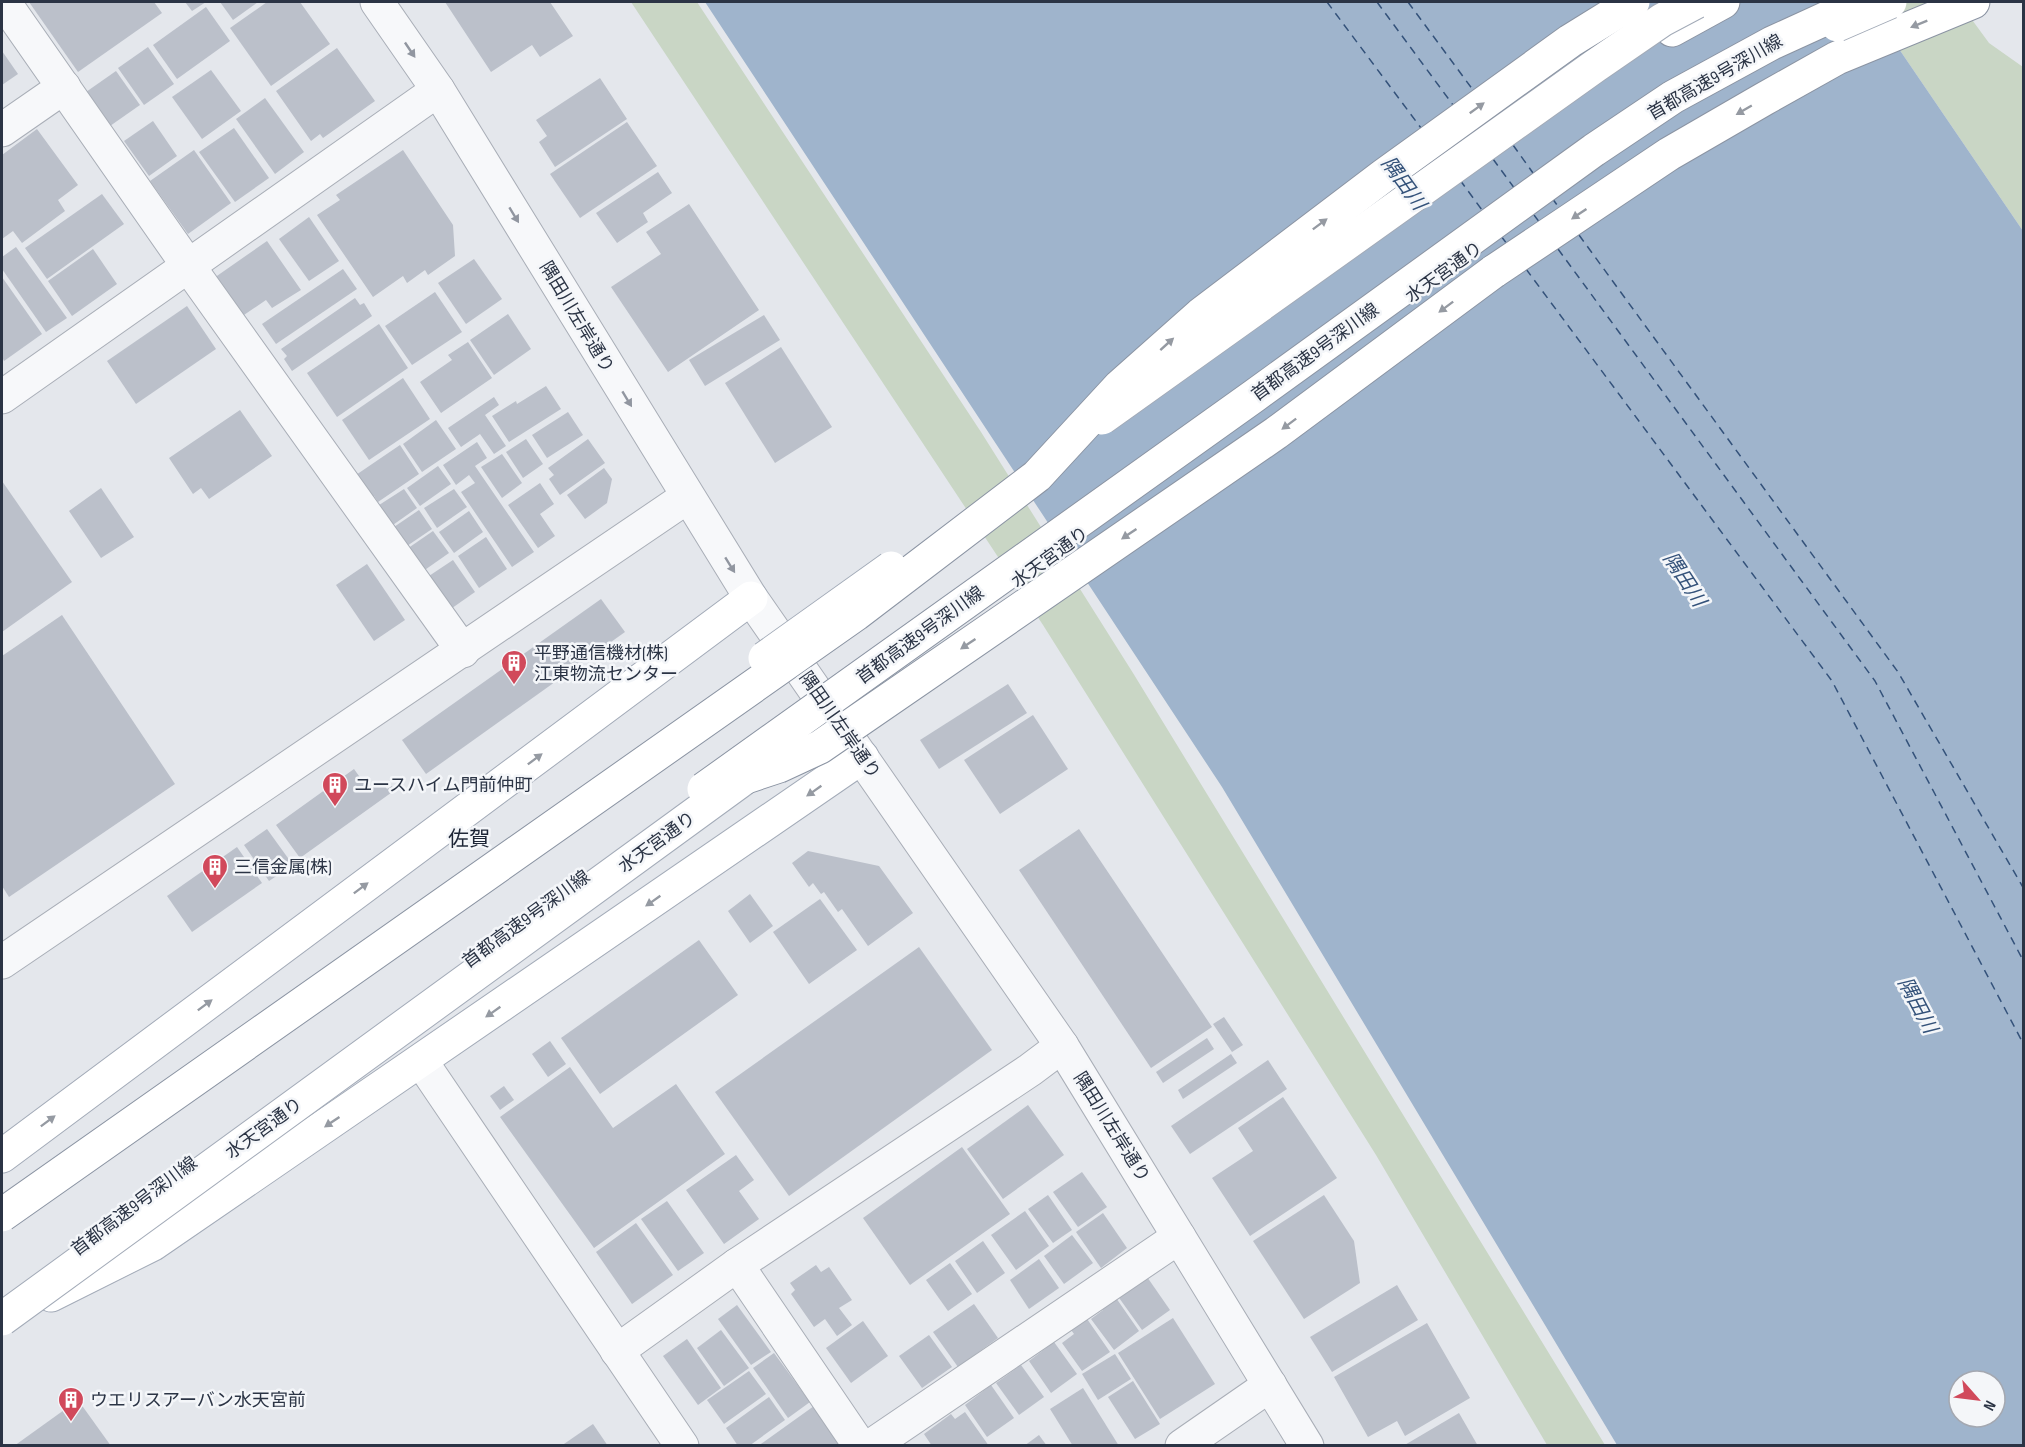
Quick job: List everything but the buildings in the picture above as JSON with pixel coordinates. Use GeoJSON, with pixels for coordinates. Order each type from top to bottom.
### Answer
{"type":"FeatureCollection","features":[{"type":"Feature","properties":{"kind":"main road"},"geometry":{"type":"LineString","coordinates":[[1037,476],[1120,386],[1200,315],[1392,170],[1570,42],[1633,2]]}},
{"type":"Feature","properties":{"kind":"main road"},"geometry":{"type":"LineString","coordinates":[[2,1203],[1585,73],[1662,20],[1696,2]]}},
{"type":"Feature","properties":{"kind":"main road"},"geometry":{"type":"LineString","coordinates":[[2,1215],[856,614],[1037,476],[1655,40],[1723,2]]}},
{"type":"Feature","properties":{"kind":"main road","name":"首都高速9号深川線"},"geometry":{"type":"LineString","coordinates":[[2,1314],[255,1117],[704,789],[1245,403],[1594,150],[1683,92],[1772,43],[1862,2]]}},
{"type":"Feature","properties":{"kind":"main road","name":"水天宮通り"},"geometry":{"type":"LineString","coordinates":[[2,1314],[1619,145],[1726,80],[1800,41],[1890,2]]}},
{"type":"Feature","properties":{"kind":"main road"},"geometry":{"type":"LineString","coordinates":[[704,789],[735,782],[779,766],[820,747],[1276,433],[1493,272],[1669,154],[1837,58],[1973,2]]}},
{"type":"Feature","properties":{"kind":"main road"},"geometry":{"type":"LineString","coordinates":[[2,1156],[751,598]]}},
{"type":"Feature","properties":{"kind":"main road"},"geometry":{"type":"LineString","coordinates":[[2,1314],[153,1244],[862,758]]}},
{"type":"Feature","properties":{"kind":"street"},"geometry":{"type":"LineString","coordinates":[[4,2],[189,267],[463,651]]}},
{"type":"Feature","properties":{"kind":"street","name":"隅田川左岸通り"},"geometry":{"type":"LineString","coordinates":[[377,2],[438,90],[751,598],[1062,1046],[1308,1446]]}},
{"type":"Feature","properties":{"kind":"street"},"geometry":{"type":"LineString","coordinates":[[2,130],[64,87]]}},
{"type":"Feature","properties":{"kind":"street"},"geometry":{"type":"LineString","coordinates":[[2,397],[438,90]]}},
{"type":"Feature","properties":{"kind":"street"},"geometry":{"type":"LineString","coordinates":[[2,962],[687,497]]}},
{"type":"Feature","properties":{"kind":"street"},"geometry":{"type":"LineString","coordinates":[[617,1351],[737,1266],[1062,1046]]}},
{"type":"Feature","properties":{"kind":"street"},"geometry":{"type":"LineString","coordinates":[[421,1061],[682,1446]]}},
{"type":"Feature","properties":{"kind":"street"},"geometry":{"type":"LineString","coordinates":[[871,1446],[1179,1237]]}},
{"type":"Feature","properties":{"kind":"street"},"geometry":{"type":"LineString","coordinates":[[737,1266],[860,1446]]}},
{"type":"Feature","properties":{"kind":"street"},"geometry":{"type":"LineString","coordinates":[[1182,1446],[1270,1385]]}},
{"type":"Feature","properties":{"kind":"green space"},"geometry":{"type":"Polygon","coordinates":[[[631,2],[697,2],[981,432],[1133,673],[1605,1445],[1547,1445],[1376,1155],[1043,625],[631,2]]]}},
{"type":"Feature","properties":{"kind":"green space"},"geometry":{"type":"Polygon","coordinates":[[[1867,2],[1959,2],[1989,43],[2023,67],[2023,231],[1867,2]]]}},
{"type":"Feature","properties":{"kind":"water","name":"隅田川"},"geometry":{"type":"Polygon","coordinates":[[[705,2],[1867,2],[2023,231],[2023,1445],[1617,1445],[1222,787],[705,2]]]}},
{"type":"Feature","properties":{"kind":"ferry route"},"geometry":{"type":"LineString","coordinates":[[1327,2],[1421,128]]}},
{"type":"Feature","properties":{"kind":"ferry route"},"geometry":{"type":"LineString","coordinates":[[1377,2],[1453,105]]}},
{"type":"Feature","properties":{"kind":"ferry route"},"geometry":{"type":"LineString","coordinates":[[1408,2],[1473,90]]}},
{"type":"Feature","properties":{"kind":"ferry route"},"geometry":{"type":"LineString","coordinates":[[1513,145],[1533,173]]}},
{"type":"Feature","properties":{"kind":"ferry route"},"geometry":{"type":"LineString","coordinates":[[1493,159],[1515,189]]}},
{"type":"Feature","properties":{"kind":"ferry route"},"geometry":{"type":"LineString","coordinates":[[1460,180],[1482,210]]}},
{"type":"Feature","properties":{"kind":"ferry route"},"geometry":{"type":"LineString","coordinates":[[1552,198],[1560,209]]}},
{"type":"Feature","properties":{"kind":"ferry route"},"geometry":{"type":"LineString","coordinates":[[1534,215],[1540,223]]}},
{"type":"Feature","properties":{"kind":"ferry route"},"geometry":{"type":"LineString","coordinates":[[1579,235],[1898,672],[2024,889]]}},
{"type":"Feature","properties":{"kind":"ferry route"},"geometry":{"type":"LineString","coordinates":[[1501,236],[1507,244]]}},
{"type":"Feature","properties":{"kind":"ferry route"},"geometry":{"type":"LineString","coordinates":[[1558,249],[1875,681],[2024,962]]}},
{"type":"Feature","properties":{"kind":"ferry route"},"geometry":{"type":"LineString","coordinates":[[1526,269],[1832,681],[2024,1045]]}},
{"type":"Feature","properties":{"kind":"place","name":"平野通信機材(株) 江東物流センター"},"geometry":{"type":"Point","coordinates":[514,686]}},
{"type":"Feature","properties":{"kind":"place","name":"ユースハイム門前仲町"},"geometry":{"type":"Point","coordinates":[335,808]}},
{"type":"Feature","properties":{"kind":"place","name":"三信金属(株)"},"geometry":{"type":"Point","coordinates":[215,890]}},
{"type":"Feature","properties":{"kind":"place","name":"ウエリスアーバン水天宮前"},"geometry":{"type":"Point","coordinates":[71,1423]}},
{"type":"Feature","properties":{"kind":"district","name":"佐賀"},"geometry":{"type":"Point","coordinates":[469,839]}}]}
